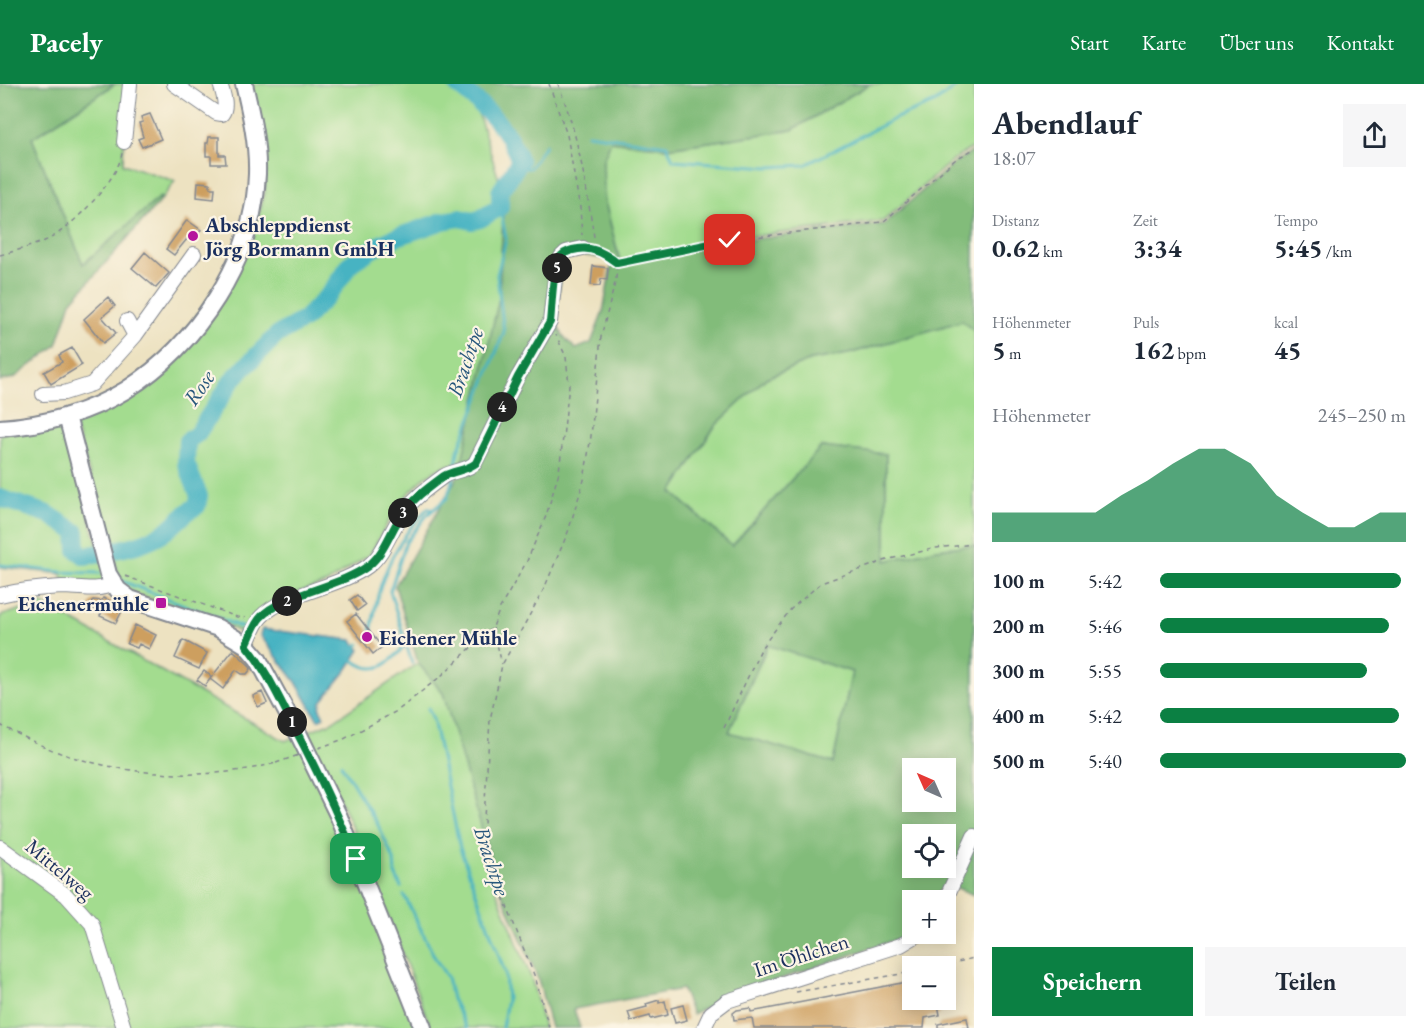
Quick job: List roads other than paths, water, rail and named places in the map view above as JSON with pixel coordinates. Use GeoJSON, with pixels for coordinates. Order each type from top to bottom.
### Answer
{"type":"FeatureCollection","features":[{"type":"Feature","properties":{"kind":"main road"},"geometry":{"type":"LineString","coordinates":[[0,428],[38,424],[102,403],[126,389],[172,353],[207,312],[234,264],[251,215],[257,174],[255,134],[244,84]]}},
{"type":"Feature","properties":{"kind":"main road"},"geometry":{"type":"LineString","coordinates":[[67,416],[109,570],[130,600],[218,628],[246,645],[268,676],[339,818],[423,1028]]}},
{"type":"Feature","properties":{"kind":"street"},"geometry":{"type":"LineString","coordinates":[[124,142],[130,84]]}},
{"type":"Feature","properties":{"kind":"street"},"geometry":{"type":"LineString","coordinates":[[174,84],[216,113],[222,114],[225,111],[225,103],[220,84]]}},
{"type":"Feature","properties":{"kind":"street"},"geometry":{"type":"LineString","coordinates":[[246,645],[259,619],[276,606],[328,586],[369,566],[381,552],[400,516],[408,507],[451,472],[472,466],[478,459],[518,377],[550,322],[558,263],[566,252],[583,248]]}},
{"type":"Feature","properties":{"kind":"street"},"geometry":{"type":"LineString","coordinates":[[43,394],[64,393],[92,384],[135,336],[194,254]]}},
{"type":"Feature","properties":{"kind":"street"},"geometry":{"type":"LineString","coordinates":[[127,321],[135,336]]}},
{"type":"Feature","properties":{"kind":"street"},"geometry":{"type":"LineString","coordinates":[[92,384],[102,403]]}},
{"type":"Feature","properties":{"kind":"street"},"geometry":{"type":"LineString","coordinates":[[0,596],[24,590],[62,587],[104,589],[109,570]]}},
{"type":"Feature","properties":{"kind":"street"},"geometry":{"type":"LineString","coordinates":[[950,890],[974,836]]}},
{"type":"Feature","properties":{"kind":"street","name":"Mittelweg"},"geometry":{"type":"LineString","coordinates":[[0,847],[66,895],[92,924],[124,1028]]}},
{"type":"Feature","properties":{"kind":"street","name":"Im Öhlchen"},"geometry":{"type":"LineString","coordinates":[[704,1028],[711,1013],[727,1001],[903,944]]}},
{"type":"Feature","properties":{"kind":"water"},"geometry":{"type":"Polygon","coordinates":[[[262,629],[352,640],[360,650],[321,702],[320,709],[324,717],[318,720],[296,682],[260,635],[262,629]]]}},
{"type":"Feature","properties":{"kind":"waterway","name":"Rose"},"geometry":{"type":"LineString","coordinates":[[0,498],[48,514],[76,532],[77,550],[85,556],[125,548],[154,538],[168,530],[197,506],[199,496],[186,463],[187,441],[197,434],[233,379],[277,335],[305,319],[330,293],[351,263],[379,245],[443,221],[460,218],[472,221],[480,219],[500,207],[500,192],[520,161],[508,137],[494,118],[456,84]]}},
{"type":"Feature","properties":{"kind":"waterway"},"geometry":{"type":"LineString","coordinates":[[588,134],[667,145],[673,160],[769,167],[805,165],[896,118],[936,102],[959,84]]}},
{"type":"Feature","properties":{"kind":"waterway"},"geometry":{"type":"LineString","coordinates":[[515,169],[530,168],[545,145]]}},
{"type":"Feature","properties":{"kind":"waterway","name":"Brachtpe"},"geometry":{"type":"LineString","coordinates":[[456,466],[458,451],[504,332],[497,275],[506,239],[500,207]]}},
{"type":"Feature","properties":{"kind":"waterway","name":"Brachtpe"},"geometry":{"type":"LineString","coordinates":[[412,663],[390,591],[406,542],[427,515],[447,498],[454,475]]}},
{"type":"Feature","properties":{"kind":"waterway"},"geometry":{"type":"LineString","coordinates":[[371,632],[379,591],[394,554],[420,516],[428,508],[433,510]]}},
{"type":"Feature","properties":{"kind":"waterway"},"geometry":{"type":"LineString","coordinates":[[0,565],[62,572],[100,573]]}},
{"type":"Feature","properties":{"kind":"waterway"},"geometry":{"type":"LineString","coordinates":[[119,580],[246,629]]}},
{"type":"Feature","properties":{"kind":"waterway"},"geometry":{"type":"LineString","coordinates":[[353,660],[369,668],[383,666],[406,644]]}},
{"type":"Feature","properties":{"kind":"waterway","name":"Brachtpe"},"geometry":{"type":"LineString","coordinates":[[428,708],[433,719],[460,848],[505,973],[507,1000],[502,1028]]}},
{"type":"Feature","properties":{"kind":"waterway"},"geometry":{"type":"LineString","coordinates":[[341,764],[378,825],[394,860],[395,874],[401,887]]}},
{"type":"Feature","properties":{"kind":"waterway"},"geometry":{"type":"LineString","coordinates":[[404,895],[436,960],[447,977],[452,999],[467,1028]]}},
{"type":"Feature","properties":{"kind":"place","name":"Abschleppdienst Jörg Bormann GmbH"},"geometry":{"type":"Point","coordinates":[193,236]}},
{"type":"Feature","properties":{"kind":"place","name":"Eichenermühle"},"geometry":{"type":"Point","coordinates":[161,603]}},
{"type":"Feature","properties":{"kind":"place","name":"Eichener Mühle"},"geometry":{"type":"Point","coordinates":[367,637]}}]}
